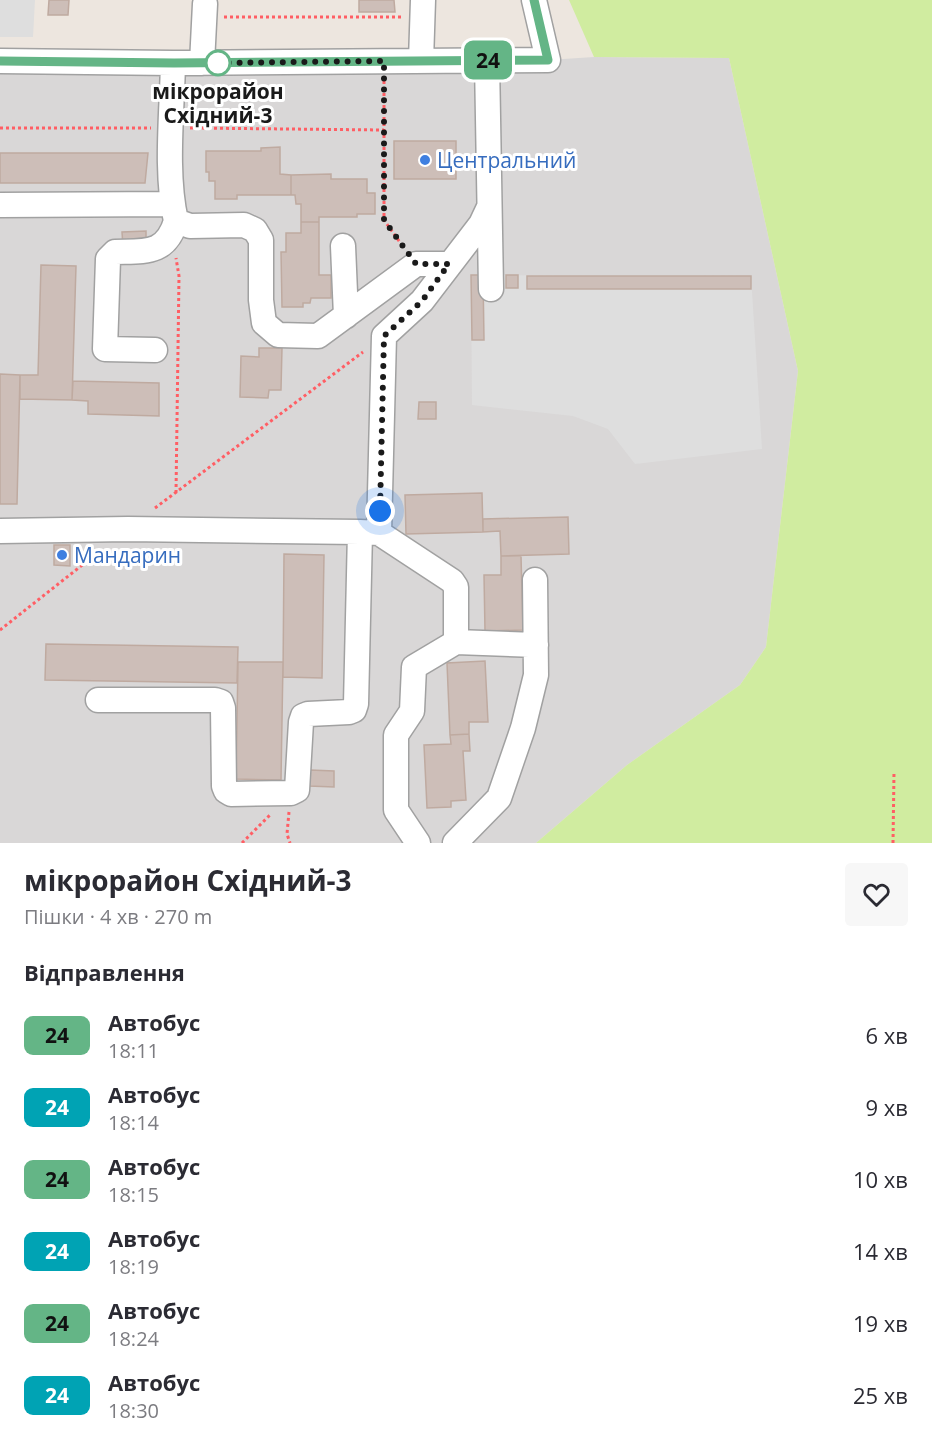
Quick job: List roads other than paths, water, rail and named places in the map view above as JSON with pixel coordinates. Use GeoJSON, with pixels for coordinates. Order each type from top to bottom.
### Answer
{"type":"FeatureCollection","features":[{"type":"Feature","properties":{"kind":"street"},"geometry":{"type":"LineString","coordinates":[[0,61],[202,63],[548,60],[534,0]]}},
{"type":"Feature","properties":{"kind":"street"},"geometry":{"type":"LineString","coordinates":[[421,61],[423,8]]}},
{"type":"Feature","properties":{"kind":"street"},"geometry":{"type":"LineString","coordinates":[[202,63],[205,11]]}},
{"type":"Feature","properties":{"kind":"street"},"geometry":{"type":"LineString","coordinates":[[487,60],[491,289]]}},
{"type":"Feature","properties":{"kind":"street"},"geometry":{"type":"LineString","coordinates":[[154,350],[105,349],[108,259],[116,252],[152,250],[165,243],[173,219],[174,63]]}},
{"type":"Feature","properties":{"kind":"street"},"geometry":{"type":"LineString","coordinates":[[0,205],[173,219],[189,226],[244,225],[255,230],[261,240],[261,300],[264,323],[278,335],[318,336],[416,264],[449,264]]}},
{"type":"Feature","properties":{"kind":"street"},"geometry":{"type":"LineString","coordinates":[[98,700],[215,700],[220,702],[223,708],[224,786],[226,791],[231,794],[291,793],[297,790],[303,716],[349,712],[354,710],[356,704],[384,336],[422,301],[481,224],[489,207]]}},
{"type":"Feature","properties":{"kind":"street"},"geometry":{"type":"LineString","coordinates":[[343,246],[346,316]]}},
{"type":"Feature","properties":{"kind":"street"},"geometry":{"type":"LineString","coordinates":[[0,531],[128,529],[370,532],[455,584],[456,642]]}},
{"type":"Feature","properties":{"kind":"street"},"geometry":{"type":"LineString","coordinates":[[455,843],[499,798],[528,712],[536,675],[535,580]]}},
{"type":"Feature","properties":{"kind":"street"},"geometry":{"type":"LineString","coordinates":[[418,843],[397,812],[396,735],[412,711],[414,668],[456,642],[536,645]]}},
{"type":"Feature","properties":{"kind":"place","name":"мікрорайон Східний-3"},"geometry":{"type":"Point","coordinates":[218,63]}},
{"type":"Feature","properties":{"kind":"place","name":"Центральний"},"geometry":{"type":"Point","coordinates":[425,160]}},
{"type":"Feature","properties":{"kind":"place","name":"Мандарин"},"geometry":{"type":"Point","coordinates":[62,555]}}]}
